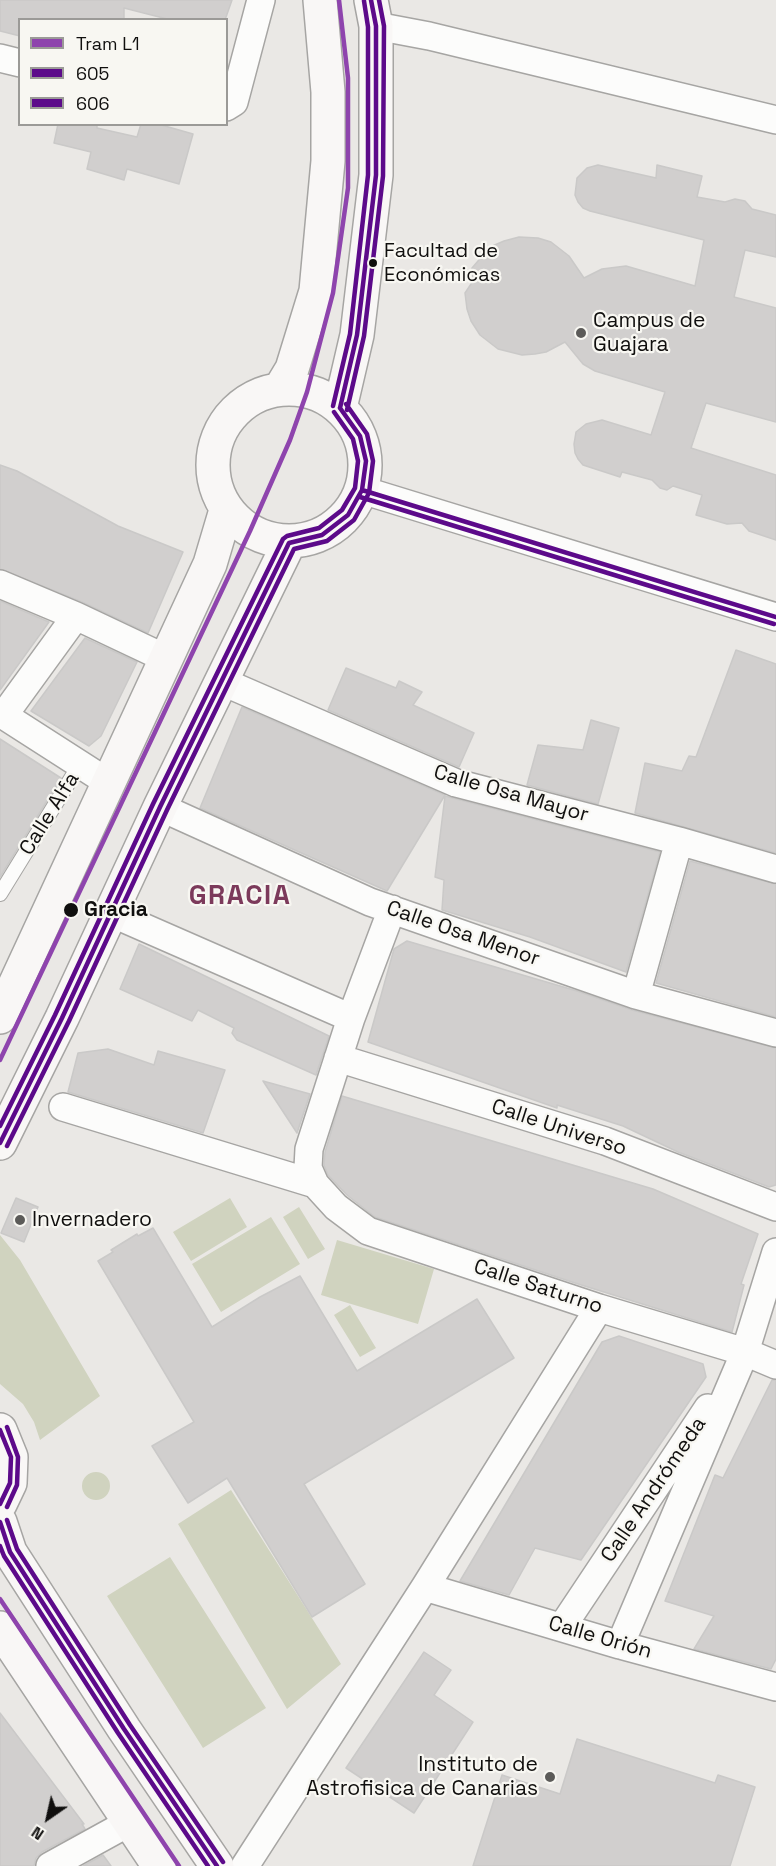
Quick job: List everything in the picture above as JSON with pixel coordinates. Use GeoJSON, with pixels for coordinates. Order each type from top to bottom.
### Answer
{"type":"FeatureCollection","features":[{"type":"Feature","properties":{"kind":"street"},"geometry":{"type":"LineString","coordinates":[[230,105],[261,0]]}},
{"type":"Feature","properties":{"kind":"street"},"geometry":{"type":"LineString","coordinates":[[280,389],[292,369],[316,291],[328,161],[328,92],[320,0]]}},
{"type":"Feature","properties":{"kind":"street"},"geometry":{"type":"LineString","coordinates":[[340,408],[357,335],[376,176],[374,13],[429,36],[776,120]]}},
{"type":"Feature","properties":{"kind":"street"},"geometry":{"type":"LineString","coordinates":[[0,58],[18,62]]}},
{"type":"Feature","properties":{"kind":"street"},"geometry":{"type":"LineString","coordinates":[[280,389],[307,392],[326,398],[340,408],[360,436],[366,461],[362,490],[348,515],[322,535],[289,543],[250,531],[226,510],[212,474],[216,440],[230,415],[252,397],[280,389]]}},
{"type":"Feature","properties":{"kind":"street"},"geometry":{"type":"LineString","coordinates":[[362,490],[776,617]]}},
{"type":"Feature","properties":{"kind":"street"},"geometry":{"type":"LineString","coordinates":[[0,1017],[210,564],[226,510]]}},
{"type":"Feature","properties":{"kind":"street"},"geometry":{"type":"LineString","coordinates":[[0,1143],[289,543]]}},
{"type":"Feature","properties":{"kind":"street"},"geometry":{"type":"LineString","coordinates":[[0,584],[167,658]]}},
{"type":"Feature","properties":{"kind":"street"},"geometry":{"type":"LineString","coordinates":[[76,616],[2,714],[109,783]]}},
{"type":"Feature","properties":{"kind":"street","name":"Calle Osa Mayor"},"geometry":{"type":"LineString","coordinates":[[221,681],[456,783],[679,841],[776,869]]}},
{"type":"Feature","properties":{"kind":"street","name":"Calle Osa Menor"},"geometry":{"type":"LineString","coordinates":[[160,807],[370,902],[636,995],[776,1033]]}},
{"type":"Feature","properties":{"kind":"street"},"geometry":{"type":"LineString","coordinates":[[636,995],[679,841]]}},
{"type":"Feature","properties":{"kind":"street"},"geometry":{"type":"LineString","coordinates":[[315,1184],[308,1168],[309,1149],[351,1018],[392,909]]}},
{"type":"Feature","properties":{"kind":"street"},"geometry":{"type":"LineString","coordinates":[[111,913],[351,1018]]}},
{"type":"Feature","properties":{"kind":"street","name":"Calle Universo"},"geometry":{"type":"LineString","coordinates":[[338,1058],[605,1141],[776,1207]]}},
{"type":"Feature","properties":{"kind":"street"},"geometry":{"type":"LineString","coordinates":[[63,1107],[315,1184]]}},
{"type":"Feature","properties":{"kind":"street","name":"Calle Saturno"},"geometry":{"type":"LineString","coordinates":[[315,1184],[336,1207],[368,1231],[599,1308],[745,1352],[776,1365]]}},
{"type":"Feature","properties":{"kind":"street","name":"Calle Andrómeda"},"geometry":{"type":"LineString","coordinates":[[620,1645],[745,1352],[776,1252]]}},
{"type":"Feature","properties":{"kind":"street"},"geometry":{"type":"LineString","coordinates":[[245,1866],[425,1587],[599,1308]]}},
{"type":"Feature","properties":{"kind":"street","name":"Calle Andrómeda"},"geometry":{"type":"LineString","coordinates":[[562,1627],[745,1352]]}},
{"type":"Feature","properties":{"kind":"street"},"geometry":{"type":"LineString","coordinates":[[0,1430],[11,1457],[10,1483],[0,1504]]}},
{"type":"Feature","properties":{"kind":"street"},"geometry":{"type":"LineString","coordinates":[[0,1522],[10,1552],[124,1729],[217,1866]]}},
{"type":"Feature","properties":{"kind":"street","name":"Calle Orión"},"geometry":{"type":"LineString","coordinates":[[425,1587],[620,1645],[774,1682]]}},
{"type":"Feature","properties":{"kind":"street"},"geometry":{"type":"LineString","coordinates":[[0,1628],[159,1866]]}},
{"type":"Feature","properties":{"kind":"street"},"geometry":{"type":"LineString","coordinates":[[50,1866],[130,1822]]}},
{"type":"Feature","properties":{"kind":"lane","name":"Calle Alfa"},"geometry":{"type":"LineString","coordinates":[[0,894],[80,764]]}},
{"type":"Feature","properties":{"kind":"green space"},"geometry":{"type":"Polygon","coordinates":[[[230,1198],[247,1227],[191,1261],[173,1232],[230,1198]]]}},
{"type":"Feature","properties":{"kind":"green space"},"geometry":{"type":"Polygon","coordinates":[[[299,1207],[325,1249],[308,1259],[283,1217],[299,1207]]]}},
{"type":"Feature","properties":{"kind":"green space"},"geometry":{"type":"Polygon","coordinates":[[[271,1217],[300,1264],[221,1312],[192,1264],[271,1217]]]}},
{"type":"Feature","properties":{"kind":"green space"},"geometry":{"type":"Polygon","coordinates":[[[0,1235],[20,1260],[100,1396],[40,1440],[34,1422],[23,1404],[0,1384],[0,1235]]]}},
{"type":"Feature","properties":{"kind":"green space"},"geometry":{"type":"Polygon","coordinates":[[[337,1240],[434,1269],[418,1324],[321,1295],[337,1240]]]}},
{"type":"Feature","properties":{"kind":"green space"},"geometry":{"type":"Polygon","coordinates":[[[350,1305],[376,1348],[360,1357],[334,1315],[350,1305]]]}},
{"type":"Feature","properties":{"kind":"green space"},"geometry":{"type":"Polygon","coordinates":[[[96,1472],[106,1476],[110,1486],[106,1496],[96,1500],[86,1496],[82,1486],[86,1476],[96,1472]]]}},
{"type":"Feature","properties":{"kind":"green space"},"geometry":{"type":"Polygon","coordinates":[[[231,1490],[341,1664],[287,1709],[178,1524],[231,1490]]]}},
{"type":"Feature","properties":{"kind":"green space"},"geometry":{"type":"Polygon","coordinates":[[[170,1557],[266,1708],[203,1748],[107,1596],[170,1557]]]}},
{"type":"Feature","properties":{"kind":"building"},"geometry":{"type":"Polygon","coordinates":[[[0,0],[232,0],[226,18],[163,18],[124,8],[124,18],[18,18],[18,36],[0,31],[0,0]]]}},
{"type":"Feature","properties":{"kind":"building"},"geometry":{"type":"Polygon","coordinates":[[[58,126],[97,126],[97,128],[137,137],[140,126],[165,126],[193,134],[179,184],[127,169],[124,180],[87,169],[91,152],[54,143],[58,126]]]}},
{"type":"Feature","properties":{"kind":"building"},"geometry":{"type":"Polygon","coordinates":[[[598,165],[656,178],[657,165],[702,176],[697,197],[725,202],[735,199],[745,201],[752,209],[776,215],[776,257],[745,250],[734,297],[776,308],[776,422],[706,403],[691,448],[776,475],[776,540],[749,531],[742,523],[727,524],[696,515],[702,495],[673,486],[667,490],[660,488],[652,480],[622,472],[620,477],[583,465],[578,459],[574,444],[576,432],[586,424],[602,420],[651,435],[665,392],[595,371],[583,364],[565,342],[546,352],[535,354],[522,355],[498,349],[480,335],[471,321],[465,293],[473,281],[472,268],[490,247],[519,237],[538,238],[551,242],[569,256],[584,278],[602,269],[626,266],[695,286],[704,240],[590,211],[578,202],[575,195],[577,178],[587,168],[598,165]]]}},
{"type":"Feature","properties":{"kind":"building"},"geometry":{"type":"Polygon","coordinates":[[[0,465],[17,471],[118,526],[183,552],[148,633],[82,602],[0,569],[0,465]]]}},
{"type":"Feature","properties":{"kind":"building"},"geometry":{"type":"Polygon","coordinates":[[[0,601],[49,622],[0,690],[0,601]]]}},
{"type":"Feature","properties":{"kind":"building"},"geometry":{"type":"Polygon","coordinates":[[[85,638],[137,662],[101,736],[89,746],[31,711],[85,638]]]}},
{"type":"Feature","properties":{"kind":"building"},"geometry":{"type":"Polygon","coordinates":[[[736,650],[776,664],[776,853],[635,813],[645,763],[682,771],[689,756],[696,757],[736,650]]]}},
{"type":"Feature","properties":{"kind":"building"},"geometry":{"type":"Polygon","coordinates":[[[346,668],[396,688],[399,681],[422,692],[413,705],[474,733],[459,767],[328,710],[346,668]]]}},
{"type":"Feature","properties":{"kind":"building"},"geometry":{"type":"Polygon","coordinates":[[[242,707],[445,795],[387,891],[200,808],[242,707]]]}},
{"type":"Feature","properties":{"kind":"building"},"geometry":{"type":"Polygon","coordinates":[[[591,720],[619,728],[598,804],[527,785],[538,745],[583,750],[591,720]]]}},
{"type":"Feature","properties":{"kind":"building"},"geometry":{"type":"Polygon","coordinates":[[[0,739],[61,778],[0,877],[0,739]]]}},
{"type":"Feature","properties":{"kind":"building"},"geometry":{"type":"Polygon","coordinates":[[[445,796],[660,852],[626,972],[530,937],[442,910],[444,880],[435,877],[445,796]]]}},
{"type":"Feature","properties":{"kind":"building"},"geometry":{"type":"Polygon","coordinates":[[[690,861],[776,884],[776,1017],[656,983],[690,861]]]}},
{"type":"Feature","properties":{"kind":"building"},"geometry":{"type":"Polygon","coordinates":[[[407,941],[577,991],[632,1010],[776,1048],[776,1185],[769,1187],[678,1152],[623,1126],[557,1105],[557,1108],[368,1042],[394,949],[407,941]]]}},
{"type":"Feature","properties":{"kind":"building"},"geometry":{"type":"Polygon","coordinates":[[[139,944],[329,1036],[316,1075],[237,1040],[232,1033],[234,1028],[198,1010],[192,1021],[120,989],[139,944]]]}},
{"type":"Feature","properties":{"kind":"building"},"geometry":{"type":"Polygon","coordinates":[[[108,1049],[154,1065],[158,1051],[225,1070],[203,1133],[68,1092],[78,1053],[108,1049]]]}},
{"type":"Feature","properties":{"kind":"building"},"geometry":{"type":"Polygon","coordinates":[[[263,1081],[310,1094],[297,1133],[263,1081]]]}},
{"type":"Feature","properties":{"kind":"building"},"geometry":{"type":"Polygon","coordinates":[[[342,1096],[653,1189],[758,1234],[741,1284],[744,1285],[732,1332],[375,1217],[347,1195],[328,1175],[324,1165],[325,1152],[342,1096]]]}},
{"type":"Feature","properties":{"kind":"building","name":"Invernadero"},"geometry":{"type":"Polygon","coordinates":[[[16,1198],[38,1207],[24,1242],[1,1233],[16,1198]]]}},
{"type":"Feature","properties":{"kind":"building"},"geometry":{"type":"Polygon","coordinates":[[[153,1228],[212,1327],[260,1297],[300,1276],[357,1371],[477,1299],[514,1358],[304,1484],[365,1584],[312,1617],[227,1478],[188,1503],[152,1446],[194,1422],[98,1261],[137,1234],[138,1236],[153,1228]]]}},
{"type":"Feature","properties":{"kind":"building"},"geometry":{"type":"Polygon","coordinates":[[[619,1336],[703,1364],[706,1377],[581,1560],[535,1548],[509,1595],[460,1581],[602,1342],[619,1336]]]}},
{"type":"Feature","properties":{"kind":"building"},"geometry":{"type":"Polygon","coordinates":[[[772,1380],[776,1380],[776,1659],[771,1669],[694,1649],[714,1616],[665,1601],[715,1475],[723,1478],[772,1380]]]}},
{"type":"Feature","properties":{"kind":"building"},"geometry":{"type":"Polygon","coordinates":[[[424,1652],[451,1670],[434,1695],[473,1722],[414,1813],[346,1768],[424,1652]]]}},
{"type":"Feature","properties":{"kind":"building"},"geometry":{"type":"Polygon","coordinates":[[[0,1713],[84,1824],[82,1824],[85,1829],[42,1852],[36,1858],[34,1866],[0,1866],[0,1713]]]}},
{"type":"Feature","properties":{"kind":"building"},"geometry":{"type":"Polygon","coordinates":[[[577,1739],[715,1783],[718,1775],[755,1787],[730,1866],[473,1866],[502,1775],[560,1794],[577,1739]]]}},
{"type":"Feature","properties":{"kind":"building"},"geometry":{"type":"Polygon","coordinates":[[[103,1855],[111,1866],[83,1866],[103,1855]]]}},
{"type":"Feature","properties":{"kind":"tram line","name":"L1"},"geometry":{"type":"LineString","coordinates":[[0,1060],[250,531],[290,440],[307,392],[333,293],[348,188],[348,78],[339,0]]}},
{"type":"Feature","properties":{"kind":"tram line","name":"L1"},"geometry":{"type":"LineString","coordinates":[[0,1599],[179,1866]]}},
{"type":"Feature","properties":{"kind":"transit line","name":"605"},"geometry":{"type":"LineString","coordinates":[[340,408],[357,335],[376,175],[376,26],[371,0]]}},
{"type":"Feature","properties":{"kind":"transit line","name":"606"},"geometry":{"type":"LineString","coordinates":[[347,410],[364,336],[383,176],[384,26],[379,0]]}},
{"type":"Feature","properties":{"kind":"transit line"},"geometry":{"type":"LineString","coordinates":[[333,406],[350,334],[368,175],[368,27],[364,1]]}},
{"type":"Feature","properties":{"kind":"transit line","name":"606"},"geometry":{"type":"LineString","coordinates":[[7,1146],[294,549],[327,541],[354,520],[369,493],[373,461],[367,434],[346,404]]}},
{"type":"Feature","properties":{"kind":"transit line","name":"605"},"geometry":{"type":"LineString","coordinates":[[0,1143],[289,543],[322,535],[348,515],[362,490],[366,461],[360,436],[340,408]]}},
{"type":"Feature","properties":{"kind":"transit line"},"geometry":{"type":"LineString","coordinates":[[0,1126],[55,1015],[153,804],[283,539],[319,528],[342,510],[355,488],[358,461],[353,439],[334,412]]}},
{"type":"Feature","properties":{"kind":"transit line","name":"605"},"geometry":{"type":"LineString","coordinates":[[362,490],[776,617]]}},
{"type":"Feature","properties":{"kind":"transit line","name":"606"},"geometry":{"type":"LineString","coordinates":[[360,497],[774,624]]}},
{"type":"Feature","properties":{"kind":"transit line"},"geometry":{"type":"LineString","coordinates":[[7,1427],[18,1457],[17,1485],[7,1507]]}},
{"type":"Feature","properties":{"kind":"transit line","name":"605"},"geometry":{"type":"LineString","coordinates":[[0,1430],[11,1457],[10,1483],[0,1504]]}},
{"type":"Feature","properties":{"kind":"transit line"},"geometry":{"type":"LineString","coordinates":[[7,1520],[17,1549],[130,1725],[223,1862]]}},
{"type":"Feature","properties":{"kind":"transit line","name":"605"},"geometry":{"type":"LineString","coordinates":[[0,1522],[10,1552],[124,1729],[217,1866]]}},
{"type":"Feature","properties":{"kind":"transit line","name":"606"},"geometry":{"type":"LineString","coordinates":[[0,1546],[4,1556],[118,1733],[208,1866]]}},
{"type":"Feature","properties":{"kind":"place","name":"Facultad de Económicas"},"geometry":{"type":"Point","coordinates":[373,263]}},
{"type":"Feature","properties":{"kind":"place","name":"Campus de Guajara"},"geometry":{"type":"Point","coordinates":[581,333]}},
{"type":"Feature","properties":{"kind":"place","name":"Gracia"},"geometry":{"type":"Point","coordinates":[71,910]}},
{"type":"Feature","properties":{"kind":"place","name":"Invernadero"},"geometry":{"type":"Point","coordinates":[20,1220]}},
{"type":"Feature","properties":{"kind":"place","name":"Instituto de Astrofisica de Canarias"},"geometry":{"type":"Point","coordinates":[550,1777]}},
{"type":"Feature","properties":{"kind":"district","name":"GRACIA"},"geometry":{"type":"Point","coordinates":[240,897]}}]}
